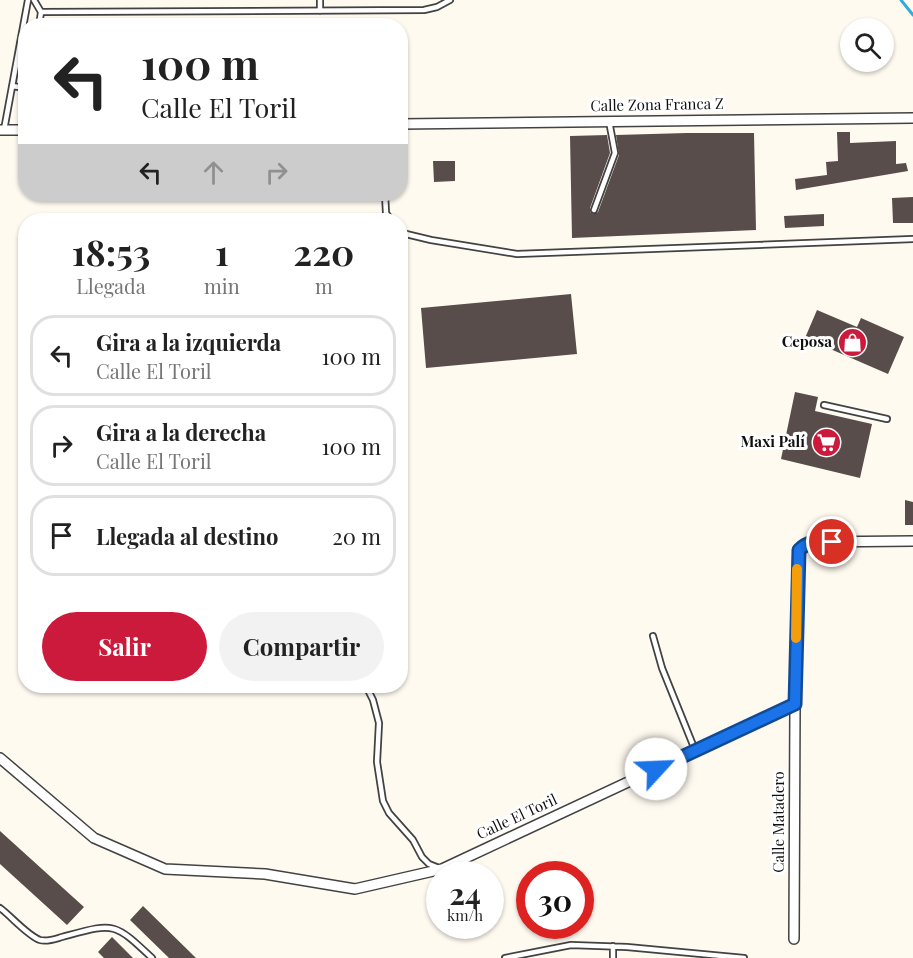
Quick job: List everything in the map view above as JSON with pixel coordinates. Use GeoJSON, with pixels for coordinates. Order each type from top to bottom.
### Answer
{"type":"FeatureCollection","features":[{"type":"Feature","properties":{"kind":"street","name":"Calle Zona Franca Z"},"geometry":{"type":"LineString","coordinates":[[408,124],[913,118]]}},
{"type":"Feature","properties":{"kind":"street"},"geometry":{"type":"LineString","coordinates":[[2,130],[18,130]]}},
{"type":"Feature","properties":{"kind":"street"},"geometry":{"type":"LineString","coordinates":[[795,704],[799,550],[805,544],[812,542],[913,541]]}},
{"type":"Feature","properties":{"kind":"street","name":"Calle El Toril"},"geometry":{"type":"LineString","coordinates":[[459,861],[795,704]]}},
{"type":"Feature","properties":{"kind":"street","name":"Calle Matadero"},"geometry":{"type":"LineString","coordinates":[[794,939],[795,704]]}},
{"type":"Feature","properties":{"kind":"street","name":"Calle El Toril"},"geometry":{"type":"LineString","coordinates":[[0,758],[94,837],[165,869],[266,874],[355,889],[426,873]]}},
{"type":"Feature","properties":{"kind":"lane"},"geometry":{"type":"LineString","coordinates":[[25,18],[28,0]]}},
{"type":"Feature","properties":{"kind":"lane"},"geometry":{"type":"LineString","coordinates":[[34,0],[40,12],[40,18]]}},
{"type":"Feature","properties":{"kind":"lane"},"geometry":{"type":"LineString","coordinates":[[320,0],[320,11]]}},
{"type":"Feature","properties":{"kind":"lane"},"geometry":{"type":"LineString","coordinates":[[40,12],[424,10],[437,7],[450,0]]}},
{"type":"Feature","properties":{"kind":"lane"},"geometry":{"type":"LineString","coordinates":[[2,130],[18,54]]}},
{"type":"Feature","properties":{"kind":"lane"},"geometry":{"type":"LineString","coordinates":[[12,86],[18,87]]}},
{"type":"Feature","properties":{"kind":"lane"},"geometry":{"type":"LineString","coordinates":[[594,210],[615,153],[609,121]]}},
{"type":"Feature","properties":{"kind":"lane"},"geometry":{"type":"LineString","coordinates":[[408,234],[518,254],[913,239]]}},
{"type":"Feature","properties":{"kind":"lane"},"geometry":{"type":"LineString","coordinates":[[824,405],[887,419]]}},
{"type":"Feature","properties":{"kind":"lane"},"geometry":{"type":"LineString","coordinates":[[653,636],[662,668],[695,750]]}},
{"type":"Feature","properties":{"kind":"lane"},"geometry":{"type":"LineString","coordinates":[[370,693],[379,723],[377,762],[383,801],[389,813],[413,840],[426,861]]}},
{"type":"Feature","properties":{"kind":"lane"},"geometry":{"type":"LineString","coordinates":[[0,908],[37,939],[46,941],[102,927],[117,928],[128,935],[152,958]]}},
{"type":"Feature","properties":{"kind":"lane"},"geometry":{"type":"LineString","coordinates":[[505,958],[571,945],[613,946],[744,958]]}},
{"type":"Feature","properties":{"kind":"lane"},"geometry":{"type":"LineString","coordinates":[[612,958],[613,946]]}},
{"type":"Feature","properties":{"kind":"building"},"geometry":{"type":"Polygon","coordinates":[[[837,132],[850,132],[850,143],[896,141],[896,164],[906,163],[908,171],[796,190],[795,179],[827,175],[826,162],[838,161],[837,132]]]}},
{"type":"Feature","properties":{"kind":"building"},"geometry":{"type":"Polygon","coordinates":[[[754,133],[756,230],[572,238],[570,136],[607,135],[610,153],[590,208],[590,212],[594,214],[598,212],[619,155],[616,135],[754,133]]]}},
{"type":"Feature","properties":{"kind":"building"},"geometry":{"type":"Polygon","coordinates":[[[433,161],[455,161],[455,181],[434,182],[433,161]]]}},
{"type":"Feature","properties":{"kind":"building"},"geometry":{"type":"Polygon","coordinates":[[[913,197],[913,223],[893,223],[892,198],[913,197]]]}},
{"type":"Feature","properties":{"kind":"building"},"geometry":{"type":"Polygon","coordinates":[[[824,214],[824,226],[785,228],[784,216],[824,214]]]}},
{"type":"Feature","properties":{"kind":"building"},"geometry":{"type":"Polygon","coordinates":[[[571,294],[577,354],[426,368],[421,308],[571,294]]]}},
{"type":"Feature","properties":{"kind":"building","name":"Ceposa"},"geometry":{"type":"Polygon","coordinates":[[[817,310],[857,327],[861,318],[904,337],[888,374],[805,338],[817,310]]]}},
{"type":"Feature","properties":{"kind":"building","name":"Maxi Palí"},"geometry":{"type":"Polygon","coordinates":[[[795,392],[818,397],[815,411],[872,424],[860,478],[781,459],[795,392]]]}},
{"type":"Feature","properties":{"kind":"building"},"geometry":{"type":"Polygon","coordinates":[[[905,500],[913,502],[913,525],[905,525],[905,500]]]}},
{"type":"Feature","properties":{"kind":"building"},"geometry":{"type":"Polygon","coordinates":[[[0,831],[84,907],[67,925],[0,864],[0,831]]]}},
{"type":"Feature","properties":{"kind":"building"},"geometry":{"type":"Polygon","coordinates":[[[143,906],[196,958],[169,958],[130,920],[143,906]]]}},
{"type":"Feature","properties":{"kind":"building"},"geometry":{"type":"Polygon","coordinates":[[[112,937],[133,958],[104,958],[98,952],[112,937]]]}},
{"type":"Feature","properties":{"kind":"waterway"},"geometry":{"type":"LineString","coordinates":[[901,0],[913,15]]}},
{"type":"Feature","properties":{"kind":"slow traffic"},"geometry":{"type":"LineString","coordinates":[[796,638],[797,569]]}},
{"type":"Feature","properties":{"kind":"place","name":"Ceposa"},"geometry":{"type":"Point","coordinates":[853,342]}},
{"type":"Feature","properties":{"kind":"place","name":"Maxi Palí"},"geometry":{"type":"Point","coordinates":[826,442]}},
{"type":"Feature","properties":{"kind":"route"},"geometry":{"type":"LineString","coordinates":[[656,769],[795,704],[797,556],[805,544],[832,542]]}}]}
